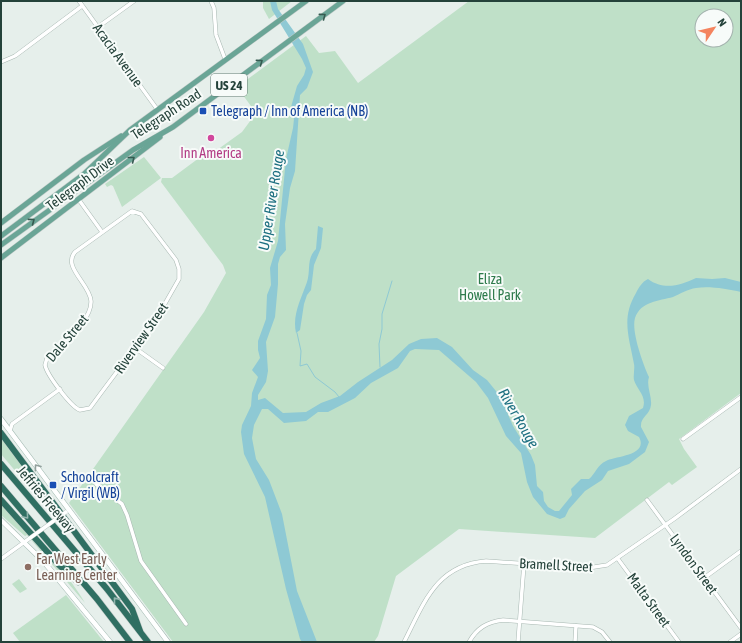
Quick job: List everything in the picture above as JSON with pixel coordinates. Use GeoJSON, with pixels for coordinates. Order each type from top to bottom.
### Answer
{"type":"FeatureCollection","features":[{"type":"Feature","properties":{"kind":"highway"},"geometry":{"type":"LineString","coordinates":[[1,433],[132,609],[140,631]]}},
{"type":"Feature","properties":{"kind":"highway","name":"Jeffries Freeway"},"geometry":{"type":"LineString","coordinates":[[1,464],[148,642]]}},
{"type":"Feature","properties":{"kind":"highway","name":"Jeffries Freeway"},"geometry":{"type":"LineString","coordinates":[[1,486],[96,599],[130,642]]}},
{"type":"Feature","properties":{"kind":"highway"},"geometry":{"type":"LineString","coordinates":[[1,500],[59,565],[96,599]]}},
{"type":"Feature","properties":{"kind":"main road","name":"Telegraph Road"},"geometry":{"type":"LineString","coordinates":[[1,236],[84,174],[130,130],[306,1]]}},
{"type":"Feature","properties":{"kind":"main road","name":"Telegraph Road"},"geometry":{"type":"LineString","coordinates":[[1,245],[114,162],[173,127],[342,1]]}},
{"type":"Feature","properties":{"kind":"main road","name":"Telegraph Drive"},"geometry":{"type":"LineString","coordinates":[[1,258],[173,127]]}},
{"type":"Feature","properties":{"kind":"main road","name":"Telegraph Drive"},"geometry":{"type":"LineString","coordinates":[[1,223],[84,160],[130,130]]}},
{"type":"Feature","properties":{"kind":"main road"},"geometry":{"type":"LineString","coordinates":[[1,419],[67,511],[168,642]]}},
{"type":"Feature","properties":{"kind":"main road"},"geometry":{"type":"LineString","coordinates":[[1,520],[54,573],[110,642]]}},
{"type":"Feature","properties":{"kind":"street","name":"Acacia Avenue"},"geometry":{"type":"LineString","coordinates":[[78,1],[158,109]]}},
{"type":"Feature","properties":{"kind":"street"},"geometry":{"type":"LineString","coordinates":[[98,27],[134,1]]}},
{"type":"Feature","properties":{"kind":"street"},"geometry":{"type":"LineString","coordinates":[[211,1],[214,8],[216,35],[225,59]]}},
{"type":"Feature","properties":{"kind":"street"},"geometry":{"type":"LineString","coordinates":[[1,62],[15,56],[82,6]]}},
{"type":"Feature","properties":{"kind":"street"},"geometry":{"type":"LineString","coordinates":[[79,200],[102,232]]}},
{"type":"Feature","properties":{"kind":"street","name":"Riverview Street"},"geometry":{"type":"LineString","coordinates":[[60,389],[76,409],[87,410],[155,321],[175,288],[179,274],[178,264],[140,212],[129,212],[102,232]]}},
{"type":"Feature","properties":{"kind":"street","name":"Dale Street"},"geometry":{"type":"LineString","coordinates":[[60,389],[46,369],[46,360],[85,320],[91,304],[89,290],[72,266],[71,258],[75,252],[102,232]]}},
{"type":"Feature","properties":{"kind":"street"},"geometry":{"type":"LineString","coordinates":[[135,348],[162,368]]}},
{"type":"Feature","properties":{"kind":"street"},"geometry":{"type":"LineString","coordinates":[[10,431],[12,424],[60,389]]}},
{"type":"Feature","properties":{"kind":"street"},"geometry":{"type":"LineString","coordinates":[[683,440],[741,397]]}},
{"type":"Feature","properties":{"kind":"street","name":"Bramell Street"},"geometry":{"type":"LineString","coordinates":[[404,642],[430,592],[438,582],[449,573],[463,566],[479,562],[595,568],[607,565],[618,559],[741,469]]}},
{"type":"Feature","properties":{"kind":"street"},"geometry":{"type":"LineString","coordinates":[[96,484],[122,504],[127,515],[141,561],[186,624]]}},
{"type":"Feature","properties":{"kind":"street","name":"Lyndon Street"},"geometry":{"type":"LineString","coordinates":[[647,500],[741,628]]}},
{"type":"Feature","properties":{"kind":"street"},"geometry":{"type":"LineString","coordinates":[[1,560],[67,511]]}},
{"type":"Feature","properties":{"kind":"street"},"geometry":{"type":"LineString","coordinates":[[704,578],[741,551]]}},
{"type":"Feature","properties":{"kind":"street","name":"Malta Street"},"geometry":{"type":"LineString","coordinates":[[618,559],[680,642]]}},
{"type":"Feature","properties":{"kind":"street"},"geometry":{"type":"LineString","coordinates":[[518,642],[524,564]]}},
{"type":"Feature","properties":{"kind":"street"},"geometry":{"type":"LineString","coordinates":[[469,642],[480,628],[491,622],[503,620],[597,629],[610,642]]}},
{"type":"Feature","properties":{"kind":"street"},"geometry":{"type":"LineString","coordinates":[[575,642],[576,626]]}},
{"type":"Feature","properties":{"kind":"street"},"geometry":{"type":"LineString","coordinates":[[730,642],[741,634]]}},
{"type":"Feature","properties":{"kind":"green space"},"geometry":{"type":"Polygon","coordinates":[[[263,1],[292,1],[269,19],[263,8],[263,1]]]}},
{"type":"Feature","properties":{"kind":"green space","name":"Eliza Howell Park"},"geometry":{"type":"Polygon","coordinates":[[[469,1],[741,1],[741,393],[679,439],[684,449],[697,467],[672,485],[669,482],[595,538],[459,529],[396,576],[378,636],[374,642],[173,642],[69,503],[204,312],[226,273],[223,265],[161,182],[162,178],[172,178],[199,158],[210,155],[242,132],[256,113],[237,87],[306,36],[319,53],[335,51],[358,83],[469,1]]]}},
{"type":"Feature","properties":{"kind":"green space"},"geometry":{"type":"Polygon","coordinates":[[[144,157],[161,178],[122,207],[113,186],[111,185],[107,187],[105,184],[144,157]]]}},
{"type":"Feature","properties":{"kind":"green space"},"geometry":{"type":"Polygon","coordinates":[[[1,438],[53,508],[49,511],[1,454],[1,438]]]}},
{"type":"Feature","properties":{"kind":"green space"},"geometry":{"type":"Polygon","coordinates":[[[1,505],[57,564],[68,577],[85,603],[27,535],[25,536],[1,515],[1,505]]]}},
{"type":"Feature","properties":{"kind":"green space"},"geometry":{"type":"Polygon","coordinates":[[[19,579],[27,589],[20,593],[12,584],[19,579]]]}},
{"type":"Feature","properties":{"kind":"green space"},"geometry":{"type":"Polygon","coordinates":[[[66,595],[104,642],[20,642],[13,633],[66,595]]]}},
{"type":"Feature","properties":{"kind":"water"},"geometry":{"type":"Polygon","coordinates":[[[270,1],[276,1],[278,9],[303,44],[313,72],[307,88],[300,95],[295,171],[290,188],[285,224],[286,250],[280,257],[278,264],[275,317],[266,342],[268,371],[266,382],[258,395],[258,400],[265,398],[283,413],[306,412],[321,403],[340,396],[358,382],[392,360],[409,344],[421,339],[437,338],[452,347],[473,370],[487,380],[500,396],[513,426],[531,455],[535,465],[537,486],[543,492],[544,501],[548,507],[555,511],[559,511],[572,495],[571,489],[581,479],[589,479],[603,462],[635,452],[641,443],[639,437],[628,431],[625,425],[629,416],[643,408],[644,404],[643,397],[634,380],[634,366],[628,336],[627,319],[631,302],[641,285],[648,279],[654,283],[666,286],[678,285],[696,278],[725,278],[741,282],[741,292],[701,287],[687,290],[673,297],[656,301],[646,305],[638,312],[634,324],[636,339],[649,377],[648,384],[651,402],[649,411],[642,421],[641,427],[649,442],[645,452],[629,464],[608,471],[602,480],[585,491],[569,509],[565,517],[560,519],[547,514],[533,497],[527,482],[521,453],[506,436],[488,398],[476,382],[439,350],[415,349],[410,351],[398,368],[371,383],[355,398],[328,412],[318,412],[306,421],[284,423],[268,409],[262,409],[254,425],[252,438],[256,459],[269,480],[282,514],[297,591],[317,642],[302,642],[300,639],[286,589],[265,497],[244,454],[241,432],[242,425],[251,406],[252,393],[258,377],[252,370],[260,358],[258,341],[266,319],[267,295],[271,285],[270,268],[278,241],[286,159],[294,119],[291,107],[297,86],[304,75],[306,68],[272,10],[270,1]]]}},
{"type":"Feature","properties":{"kind":"water"},"geometry":{"type":"Polygon","coordinates":[[[318,226],[323,228],[321,248],[314,265],[311,290],[307,295],[304,304],[300,330],[296,333],[296,313],[307,282],[311,257],[316,249],[318,226]]]}},
{"type":"Feature","properties":{"kind":"waterway"},"geometry":{"type":"LineString","coordinates":[[380,367],[379,344],[382,329],[382,314],[392,281]]}},
{"type":"Feature","properties":{"kind":"waterway"},"geometry":{"type":"LineString","coordinates":[[297,333],[301,351],[300,366],[307,364],[315,377],[335,392],[339,397]]}},
{"type":"Feature","properties":{"kind":"place","name":"Telegraph / Inn of America (NB)"},"geometry":{"type":"Point","coordinates":[203,111]}},
{"type":"Feature","properties":{"kind":"place","name":"Inn America"},"geometry":{"type":"Point","coordinates":[211,138]}},
{"type":"Feature","properties":{"kind":"place","name":"Schoolcraft / Virgil (WB)"},"geometry":{"type":"Point","coordinates":[53,485]}},
{"type":"Feature","properties":{"kind":"place","name":"Far West Early Learning Center"},"geometry":{"type":"Point","coordinates":[28,567]}},
{"type":"Feature","properties":{"kind":"water label","name":"Upper River Rouge"},"geometry":{"type":"Point","coordinates":[271,200]}},
{"type":"Feature","properties":{"kind":"water label","name":"River Rouge"},"geometry":{"type":"Point","coordinates":[519,418]}}]}
